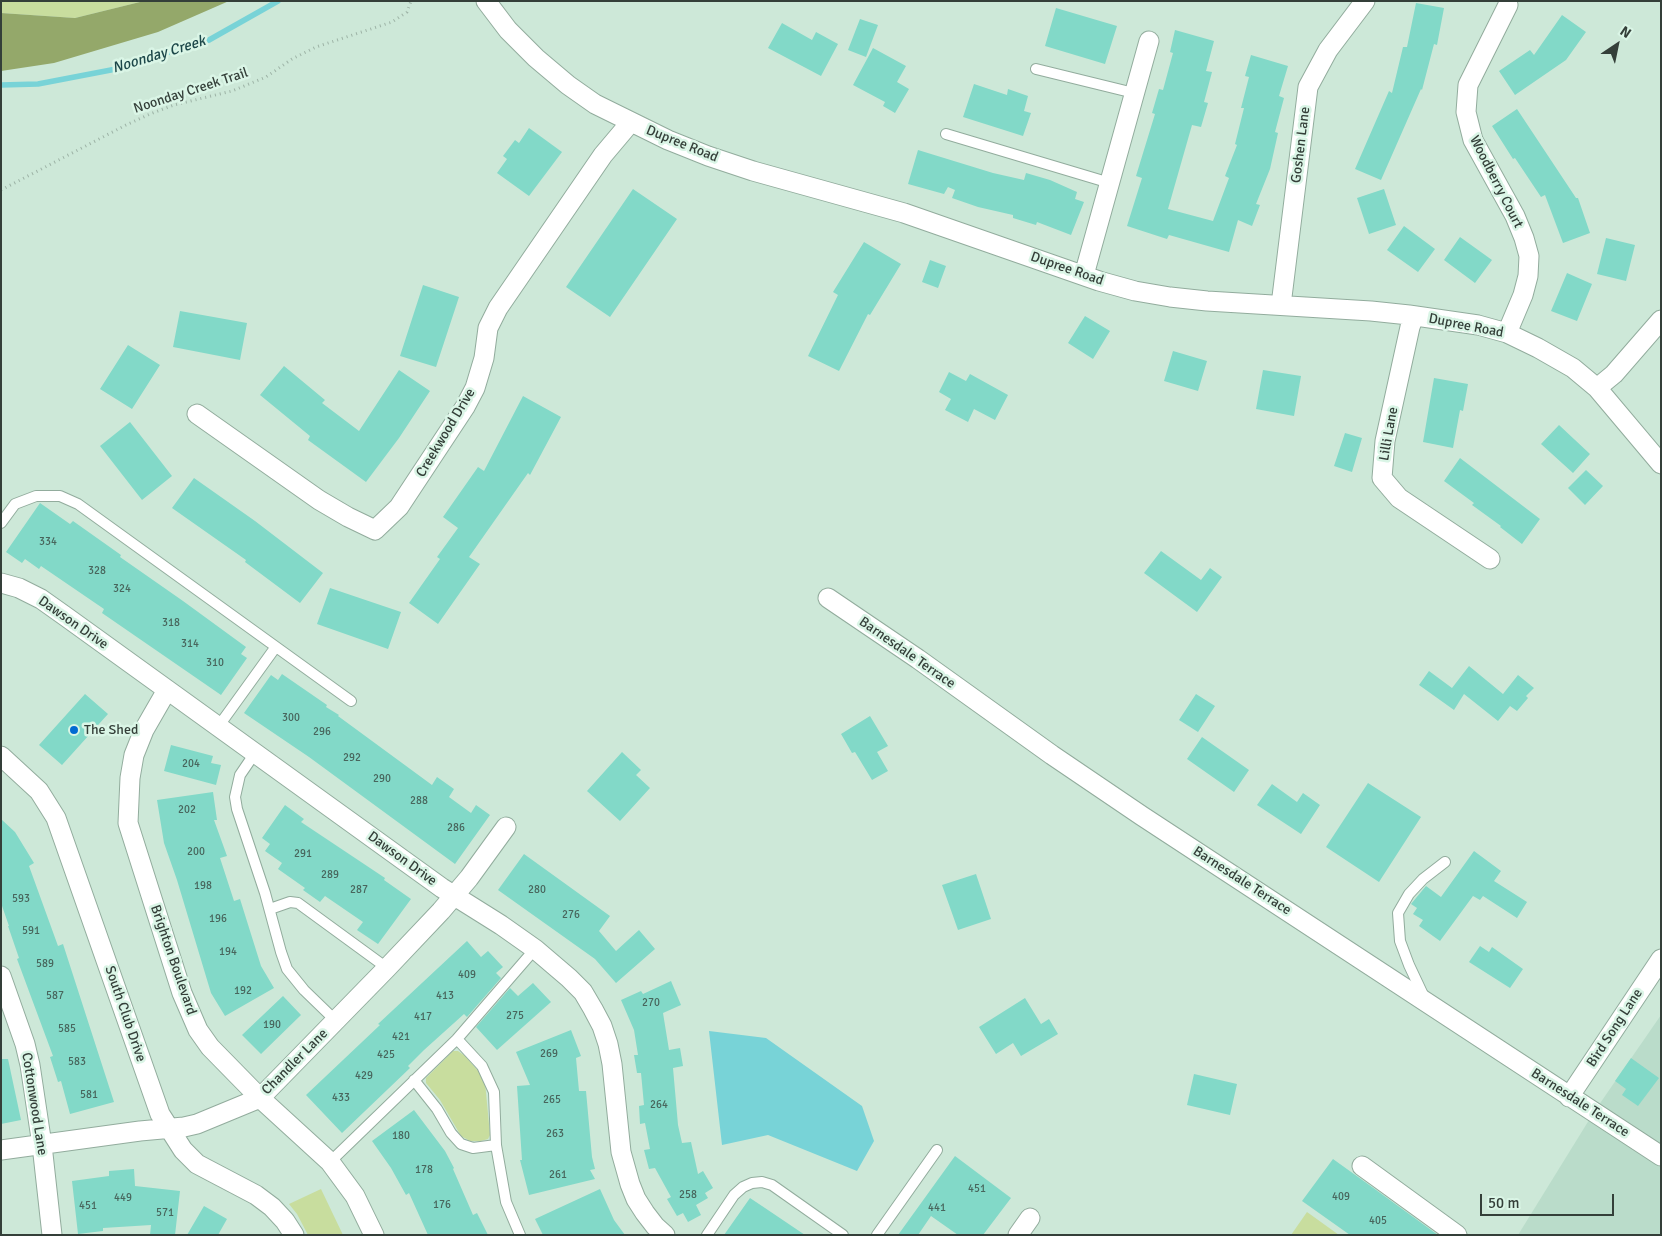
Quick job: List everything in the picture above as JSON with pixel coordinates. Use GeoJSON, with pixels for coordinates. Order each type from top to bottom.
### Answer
{"type":"FeatureCollection","features":[{"type":"Feature","properties":{"kind":"street","name":"Dupree Road"},"geometry":{"type":"LineString","coordinates":[[486,1],[508,30],[536,58],[568,85],[595,104],[668,140],[753,171],[904,213],[1135,291],[1207,301],[1414,316],[1478,325],[1507,333],[1573,368],[1597,388],[1661,464]]}},
{"type":"Feature","properties":{"kind":"street","name":"Goshen Lane"},"geometry":{"type":"LineString","coordinates":[[1281,305],[1308,87],[1328,50],[1364,1]]}},
{"type":"Feature","properties":{"kind":"street","name":"Woodberry Court"},"geometry":{"type":"LineString","coordinates":[[1507,333],[1523,295],[1528,276],[1529,256],[1515,216],[1473,140],[1466,112],[1468,85],[1508,5]]}},
{"type":"Feature","properties":{"kind":"street"},"geometry":{"type":"LineString","coordinates":[[1084,275],[1149,40]]}},
{"type":"Feature","properties":{"kind":"street","name":"Creekwood Drive"},"geometry":{"type":"LineString","coordinates":[[196,414],[319,500],[348,517],[376,530],[399,507],[465,407],[475,388],[484,358],[488,328],[498,308],[603,155],[630,122]]}},
{"type":"Feature","properties":{"kind":"street","name":"Lilli Lane"},"geometry":{"type":"LineString","coordinates":[[1414,316],[1385,441],[1382,478],[1399,498],[1490,559]]}},
{"type":"Feature","properties":{"kind":"street"},"geometry":{"type":"LineString","coordinates":[[1597,388],[1614,374],[1661,320]]}},
{"type":"Feature","properties":{"kind":"street","name":"Dawson Drive"},"geometry":{"type":"LineString","coordinates":[[1,582],[19,588],[41,599],[453,896],[536,949],[569,978],[583,992],[602,1026],[612,1064],[621,1152],[625,1168],[636,1199],[655,1226],[664,1235]]}},
{"type":"Feature","properties":{"kind":"street","name":"Barnesdale Terrace"},"geometry":{"type":"LineString","coordinates":[[828,598],[1142,816],[1661,1156]]}},
{"type":"Feature","properties":{"kind":"street","name":"Brighton Boulevard"},"geometry":{"type":"LineString","coordinates":[[167,690],[144,730],[134,756],[130,778],[128,823],[182,993],[191,1016],[210,1047],[260,1098],[330,1162],[355,1196],[374,1235]]}},
{"type":"Feature","properties":{"kind":"street","name":"South Club Drive"},"geometry":{"type":"LineString","coordinates":[[1,756],[39,791],[56,818],[160,1114],[184,1150],[197,1164],[256,1195],[278,1214],[294,1235]]}},
{"type":"Feature","properties":{"kind":"street","name":"Chandler Lane"},"geometry":{"type":"LineString","coordinates":[[1,1150],[197,1124],[260,1098],[387,968],[453,896],[469,878],[506,827]]}},
{"type":"Feature","properties":{"kind":"street","name":"Bird Song Lane"},"geometry":{"type":"LineString","coordinates":[[1570,1097],[1661,959]]}},
{"type":"Feature","properties":{"kind":"street","name":"Cottonwood Lane"},"geometry":{"type":"LineString","coordinates":[[1,976],[25,1044],[33,1080],[52,1235]]}},
{"type":"Feature","properties":{"kind":"street"},"geometry":{"type":"LineString","coordinates":[[1362,1166],[1457,1235]]}},
{"type":"Feature","properties":{"kind":"street"},"geometry":{"type":"LineString","coordinates":[[1018,1235],[1030,1218]]}},
{"type":"Feature","properties":{"kind":"lane"},"geometry":{"type":"LineString","coordinates":[[1036,69],[1134,93]]}},
{"type":"Feature","properties":{"kind":"lane"},"geometry":{"type":"LineString","coordinates":[[946,134],[1110,183]]}},
{"type":"Feature","properties":{"kind":"lane"},"geometry":{"type":"LineString","coordinates":[[1,523],[15,504],[36,496],[60,496],[78,504],[351,701]]}},
{"type":"Feature","properties":{"kind":"lane"},"geometry":{"type":"LineString","coordinates":[[218,727],[275,648]]}},
{"type":"Feature","properties":{"kind":"lane"},"geometry":{"type":"LineString","coordinates":[[255,753],[240,775],[235,797],[237,809],[287,968],[304,990],[336,1021]]}},
{"type":"Feature","properties":{"kind":"lane"},"geometry":{"type":"LineString","coordinates":[[1427,1003],[1400,941],[1398,913],[1409,894],[1423,878],[1446,862]]}},
{"type":"Feature","properties":{"kind":"lane"},"geometry":{"type":"LineString","coordinates":[[270,909],[290,902],[298,903],[387,968]]}},
{"type":"Feature","properties":{"kind":"lane"},"geometry":{"type":"LineString","coordinates":[[330,1162],[456,1039],[536,949]]}},
{"type":"Feature","properties":{"kind":"lane"},"geometry":{"type":"LineString","coordinates":[[456,1039],[482,1066],[494,1092],[496,1146],[506,1202],[520,1235]]}},
{"type":"Feature","properties":{"kind":"lane"},"geometry":{"type":"LineString","coordinates":[[414,1080],[437,1109],[451,1133],[462,1144],[473,1148],[496,1146]]}},
{"type":"Feature","properties":{"kind":"lane"},"geometry":{"type":"LineString","coordinates":[[877,1235],[937,1150]]}},
{"type":"Feature","properties":{"kind":"lane"},"geometry":{"type":"LineString","coordinates":[[707,1235],[734,1196],[743,1187],[752,1182],[762,1182],[772,1186],[843,1235]]}},
{"type":"Feature","properties":{"kind":"path","name":"Noonday Creek Trail"},"geometry":{"type":"LineString","coordinates":[[1,190],[150,114],[174,105],[238,89],[266,77],[292,59],[316,47],[392,22],[407,12],[411,1]]}},
{"type":"Feature","properties":{"kind":"shaded area"},"geometry":{"type":"Polygon","coordinates":[[[1661,1015],[1661,1235],[1518,1235],[1594,1112],[1661,1015]]]}},
{"type":"Feature","properties":{"kind":"green space"},"geometry":{"type":"Polygon","coordinates":[[[1,1],[144,1],[75,18],[1,13],[1,1]]]}},
{"type":"Feature","properties":{"kind":"green space"},"geometry":{"type":"Polygon","coordinates":[[[144,1],[229,1],[158,32],[54,63],[1,71],[1,13],[75,18],[144,1]]]}},
{"type":"Feature","properties":{"kind":"green space"},"geometry":{"type":"Polygon","coordinates":[[[453,1051],[458,1051],[465,1056],[480,1073],[485,1082],[490,1135],[488,1139],[470,1141],[461,1136],[440,1100],[426,1083],[426,1078],[453,1051]]]}},
{"type":"Feature","properties":{"kind":"green space"},"geometry":{"type":"Polygon","coordinates":[[[321,1189],[343,1235],[308,1235],[297,1214],[289,1204],[321,1189]]]}},
{"type":"Feature","properties":{"kind":"green space"},"geometry":{"type":"Polygon","coordinates":[[[1307,1212],[1339,1235],[1291,1235],[1307,1212]]]}},
{"type":"Feature","properties":{"kind":"water"},"geometry":{"type":"Polygon","coordinates":[[[709,1031],[766,1038],[862,1106],[874,1141],[857,1171],[768,1135],[722,1145],[709,1031]]]}},
{"type":"Feature","properties":{"kind":"building"},"geometry":{"type":"Polygon","coordinates":[[[1416,3],[1444,8],[1437,45],[1434,44],[1422,90],[1381,180],[1355,169],[1389,91],[1392,93],[1403,47],[1407,47],[1416,3]]]}},
{"type":"Feature","properties":{"kind":"building"},"geometry":{"type":"Polygon","coordinates":[[[1056,8],[1117,26],[1105,64],[1045,46],[1056,8]]]}},
{"type":"Feature","properties":{"kind":"building"},"geometry":{"type":"Polygon","coordinates":[[[1562,15],[1586,32],[1566,60],[1515,95],[1499,71],[1530,50],[1534,55],[1562,15]]]}},
{"type":"Feature","properties":{"kind":"building"},"geometry":{"type":"Polygon","coordinates":[[[860,19],[878,25],[866,57],[848,50],[860,19]]]}},
{"type":"Feature","properties":{"kind":"building"},"geometry":{"type":"Polygon","coordinates":[[[782,23],[812,40],[816,32],[838,44],[821,76],[768,48],[782,23]]]}},
{"type":"Feature","properties":{"kind":"building"},"geometry":{"type":"Polygon","coordinates":[[[1175,30],[1214,41],[1206,71],[1212,72],[1204,102],[1208,103],[1201,127],[1192,125],[1168,209],[1213,221],[1229,178],[1225,176],[1237,145],[1235,144],[1244,108],[1241,108],[1249,77],[1245,76],[1251,55],[1288,66],[1279,96],[1284,98],[1275,132],[1278,133],[1270,169],[1256,204],[1260,205],[1252,226],[1238,220],[1229,252],[1169,235],[1167,239],[1127,226],[1142,178],[1136,176],[1155,114],[1152,113],[1159,89],[1163,90],[1173,53],[1170,52],[1175,30]]]}},
{"type":"Feature","properties":{"kind":"building"},"geometry":{"type":"Polygon","coordinates":[[[873,48],[906,66],[897,82],[909,89],[895,113],[883,106],[885,102],[853,85],[873,48]]]}},
{"type":"Feature","properties":{"kind":"building"},"geometry":{"type":"Polygon","coordinates":[[[974,84],[1007,95],[1008,89],[1028,96],[1024,111],[1031,113],[1023,136],[963,117],[974,84]]]}},
{"type":"Feature","properties":{"kind":"building"},"geometry":{"type":"Polygon","coordinates":[[[1517,109],[1576,198],[1578,198],[1590,233],[1563,243],[1545,195],[1541,197],[1492,126],[1517,109]]]}},
{"type":"Feature","properties":{"kind":"building"},"geometry":{"type":"Polygon","coordinates":[[[529,128],[562,152],[529,196],[497,173],[507,159],[503,156],[515,140],[519,143],[529,128]]]}},
{"type":"Feature","properties":{"kind":"building"},"geometry":{"type":"Polygon","coordinates":[[[918,150],[993,173],[1024,180],[1026,173],[1050,180],[1077,192],[1075,199],[1084,202],[1071,235],[1037,222],[1036,225],[1013,218],[1013,215],[978,207],[952,198],[955,190],[948,187],[944,194],[908,184],[918,150]]]}},
{"type":"Feature","properties":{"kind":"building"},"geometry":{"type":"Polygon","coordinates":[[[633,189],[677,219],[610,317],[566,287],[633,189]]]}},
{"type":"Feature","properties":{"kind":"building"},"geometry":{"type":"Polygon","coordinates":[[[1384,189],[1396,225],[1369,234],[1357,198],[1384,189]]]}},
{"type":"Feature","properties":{"kind":"building"},"geometry":{"type":"Polygon","coordinates":[[[1404,226],[1435,249],[1418,272],[1387,250],[1404,226]]]}},
{"type":"Feature","properties":{"kind":"building"},"geometry":{"type":"Polygon","coordinates":[[[1460,237],[1492,260],[1475,283],[1444,260],[1460,237]]]}},
{"type":"Feature","properties":{"kind":"building"},"geometry":{"type":"Polygon","coordinates":[[[1606,238],[1635,245],[1626,281],[1597,274],[1606,238]]]}},
{"type":"Feature","properties":{"kind":"building"},"geometry":{"type":"Polygon","coordinates":[[[864,242],[901,264],[870,315],[868,314],[839,371],[808,356],[838,295],[833,292],[864,242]]]}},
{"type":"Feature","properties":{"kind":"building"},"geometry":{"type":"Polygon","coordinates":[[[930,260],[946,266],[938,288],[922,282],[930,260]]]}},
{"type":"Feature","properties":{"kind":"building"},"geometry":{"type":"Polygon","coordinates":[[[1567,273],[1592,284],[1577,321],[1551,311],[1567,273]]]}},
{"type":"Feature","properties":{"kind":"building"},"geometry":{"type":"Polygon","coordinates":[[[423,285],[459,297],[436,367],[400,356],[423,285]]]}},
{"type":"Feature","properties":{"kind":"building"},"geometry":{"type":"Polygon","coordinates":[[[180,311],[247,323],[240,360],[173,347],[180,311]]]}},
{"type":"Feature","properties":{"kind":"building"},"geometry":{"type":"Polygon","coordinates":[[[1085,316],[1110,331],[1093,359],[1068,343],[1085,316]]]}},
{"type":"Feature","properties":{"kind":"building"},"geometry":{"type":"Polygon","coordinates":[[[128,345],[160,365],[132,409],[100,389],[128,345]]]}},
{"type":"Feature","properties":{"kind":"building"},"geometry":{"type":"Polygon","coordinates":[[[1173,351],[1207,361],[1198,391],[1164,381],[1173,351]]]}},
{"type":"Feature","properties":{"kind":"building"},"geometry":{"type":"Polygon","coordinates":[[[284,366],[325,400],[322,403],[359,431],[399,370],[430,391],[399,438],[366,482],[308,440],[310,436],[260,395],[284,366]]]}},
{"type":"Feature","properties":{"kind":"building"},"geometry":{"type":"Polygon","coordinates":[[[1263,370],[1301,376],[1294,416],[1256,409],[1263,370]]]}},
{"type":"Feature","properties":{"kind":"building"},"geometry":{"type":"Polygon","coordinates":[[[949,372],[966,381],[970,374],[1008,395],[995,420],[974,409],[968,422],[945,410],[951,399],[939,392],[949,372]]]}},
{"type":"Feature","properties":{"kind":"building"},"geometry":{"type":"Polygon","coordinates":[[[1434,378],[1468,384],[1463,411],[1460,410],[1453,448],[1423,442],[1434,378]]]}},
{"type":"Feature","properties":{"kind":"building"},"geometry":{"type":"Polygon","coordinates":[[[523,396],[561,417],[530,475],[528,473],[469,557],[480,564],[438,624],[409,603],[440,559],[437,557],[458,528],[443,517],[478,467],[484,471],[523,396]]]}},
{"type":"Feature","properties":{"kind":"building"},"geometry":{"type":"Polygon","coordinates":[[[130,422],[172,476],[142,500],[100,446],[130,422]]]}},
{"type":"Feature","properties":{"kind":"building"},"geometry":{"type":"Polygon","coordinates":[[[1559,425],[1590,454],[1573,473],[1541,444],[1559,425]]]}},
{"type":"Feature","properties":{"kind":"building"},"geometry":{"type":"Polygon","coordinates":[[[1345,433],[1362,438],[1352,472],[1334,466],[1345,433]]]}},
{"type":"Feature","properties":{"kind":"building"},"geometry":{"type":"Polygon","coordinates":[[[1460,458],[1540,519],[1522,544],[1472,505],[1474,503],[1444,481],[1460,458]]]}},
{"type":"Feature","properties":{"kind":"building"},"geometry":{"type":"Polygon","coordinates":[[[1586,470],[1603,486],[1585,505],[1568,488],[1586,470]]]}},
{"type":"Feature","properties":{"kind":"building"},"geometry":{"type":"Polygon","coordinates":[[[194,478],[255,521],[323,573],[300,603],[245,562],[246,560],[172,508],[194,478]]]}},
{"type":"Feature","properties":{"kind":"building"},"geometry":{"type":"Polygon","coordinates":[[[40,503],[70,524],[73,521],[246,647],[241,654],[247,658],[221,695],[102,613],[104,609],[41,566],[39,569],[25,559],[22,563],[6,552],[40,503]]]}},
{"type":"Feature","properties":{"kind":"building"},"geometry":{"type":"Polygon","coordinates":[[[1161,551],[1201,580],[1210,568],[1222,577],[1197,612],[1144,573],[1161,551]]]}},
{"type":"Feature","properties":{"kind":"building"},"geometry":{"type":"Polygon","coordinates":[[[330,588],[401,612],[388,649],[317,624],[330,588]]]}},
{"type":"Feature","properties":{"kind":"building"},"geometry":{"type":"Polygon","coordinates":[[[1469,666],[1503,694],[1518,675],[1534,688],[1526,696],[1528,698],[1517,711],[1510,706],[1498,721],[1464,694],[1454,710],[1419,685],[1429,671],[1452,688],[1469,666]]]}},
{"type":"Feature","properties":{"kind":"building"},"geometry":{"type":"Polygon","coordinates":[[[282,674],[327,705],[326,707],[432,785],[437,777],[454,789],[449,797],[471,813],[476,805],[490,815],[455,864],[309,757],[244,713],[271,675],[278,680],[282,674]]]}},
{"type":"Feature","properties":{"kind":"building","name":"The Shed"},"geometry":{"type":"Polygon","coordinates":[[[85,694],[108,714],[62,765],[39,745],[85,694]]]}},
{"type":"Feature","properties":{"kind":"building"},"geometry":{"type":"Polygon","coordinates":[[[1196,694],[1215,706],[1198,732],[1179,720],[1196,694]]]}},
{"type":"Feature","properties":{"kind":"building"},"geometry":{"type":"Polygon","coordinates":[[[870,716],[888,746],[877,752],[888,771],[872,780],[855,752],[852,753],[841,734],[870,716]]]}},
{"type":"Feature","properties":{"kind":"building"},"geometry":{"type":"Polygon","coordinates":[[[1202,737],[1249,770],[1234,792],[1187,759],[1202,737]]]}},
{"type":"Feature","properties":{"kind":"building"},"geometry":{"type":"Polygon","coordinates":[[[171,745],[213,756],[211,763],[221,765],[216,785],[164,771],[171,745]]]}},
{"type":"Feature","properties":{"kind":"building"},"geometry":{"type":"Polygon","coordinates":[[[622,752],[641,770],[636,775],[650,788],[620,821],[587,791],[622,752]]]}},
{"type":"Feature","properties":{"kind":"building"},"geometry":{"type":"Polygon","coordinates":[[[1368,783],[1421,817],[1379,882],[1326,847],[1368,783]]]}},
{"type":"Feature","properties":{"kind":"building"},"geometry":{"type":"Polygon","coordinates":[[[1272,784],[1297,802],[1303,793],[1320,805],[1301,834],[1257,805],[1272,784]]]}},
{"type":"Feature","properties":{"kind":"building"},"geometry":{"type":"Polygon","coordinates":[[[213,792],[217,820],[214,820],[227,856],[220,858],[234,901],[240,899],[261,966],[274,988],[225,1016],[211,993],[164,843],[157,800],[213,792]]]}},
{"type":"Feature","properties":{"kind":"building"},"geometry":{"type":"Polygon","coordinates":[[[285,805],[304,819],[301,822],[385,878],[384,880],[411,899],[378,944],[357,930],[363,922],[325,896],[320,902],[303,890],[305,888],[278,869],[282,863],[265,851],[270,844],[262,838],[285,805]]]}},
{"type":"Feature","properties":{"kind":"building"},"geometry":{"type":"Polygon","coordinates":[[[1,819],[15,832],[34,863],[29,866],[58,946],[63,944],[114,1102],[70,1114],[61,1081],[58,1082],[50,1057],[53,1056],[17,959],[19,958],[1,903],[1,819]]]}},
{"type":"Feature","properties":{"kind":"building"},"geometry":{"type":"Polygon","coordinates":[[[1474,851],[1501,871],[1494,881],[1527,902],[1517,918],[1483,896],[1480,900],[1473,896],[1440,941],[1419,926],[1423,920],[1413,914],[1417,908],[1411,904],[1426,886],[1441,897],[1474,851]]]}},
{"type":"Feature","properties":{"kind":"building"},"geometry":{"type":"Polygon","coordinates":[[[524,854],[610,916],[599,931],[616,951],[639,930],[655,949],[616,983],[595,959],[498,890],[524,854]]]}},
{"type":"Feature","properties":{"kind":"building"},"geometry":{"type":"Polygon","coordinates":[[[976,874],[991,919],[958,930],[942,885],[976,874]]]}},
{"type":"Feature","properties":{"kind":"building"},"geometry":{"type":"Polygon","coordinates":[[[467,941],[481,957],[488,951],[503,967],[496,973],[501,978],[467,1017],[464,1014],[424,1050],[408,1066],[410,1068],[342,1133],[306,1095],[380,1025],[378,1024],[467,941]]]}},
{"type":"Feature","properties":{"kind":"building"},"geometry":{"type":"Polygon","coordinates":[[[1480,946],[1489,952],[1492,947],[1523,969],[1510,988],[1469,962],[1480,946]]]}},
{"type":"Feature","properties":{"kind":"building"},"geometry":{"type":"Polygon","coordinates":[[[671,981],[681,1005],[663,1013],[669,1050],[680,1048],[683,1066],[673,1068],[678,1125],[682,1143],[691,1142],[698,1174],[703,1171],[713,1188],[705,1193],[708,1198],[696,1205],[701,1215],[688,1222],[683,1213],[677,1216],[667,1199],[671,1197],[655,1168],[649,1169],[644,1150],[650,1149],[645,1123],[640,1124],[639,1106],[644,1105],[641,1073],[637,1073],[634,1055],[638,1055],[634,1030],[621,1000],[641,991],[643,994],[671,981]]]}},
{"type":"Feature","properties":{"kind":"building"},"geometry":{"type":"Polygon","coordinates":[[[533,983],[551,1002],[497,1050],[476,1027],[510,988],[518,996],[533,983]]]}},
{"type":"Feature","properties":{"kind":"building"},"geometry":{"type":"Polygon","coordinates":[[[283,996],[301,1015],[261,1054],[242,1035],[283,996]]]}},
{"type":"Feature","properties":{"kind":"building"},"geometry":{"type":"Polygon","coordinates":[[[1025,998],[1041,1024],[1049,1019],[1058,1034],[1021,1056],[1013,1043],[996,1054],[979,1027],[1025,998]]]}},
{"type":"Feature","properties":{"kind":"building"},"geometry":{"type":"Polygon","coordinates":[[[571,1030],[581,1056],[576,1058],[579,1091],[586,1091],[592,1157],[595,1169],[590,1170],[595,1179],[529,1195],[520,1160],[522,1160],[517,1086],[530,1085],[516,1052],[571,1030]]]}},
{"type":"Feature","properties":{"kind":"building"},"geometry":{"type":"Polygon","coordinates":[[[1631,1058],[1659,1078],[1638,1106],[1622,1095],[1626,1089],[1615,1081],[1631,1058]]]}},
{"type":"Feature","properties":{"kind":"building"},"geometry":{"type":"Polygon","coordinates":[[[1,1059],[8,1059],[21,1120],[1,1124],[1,1059]]]}},
{"type":"Feature","properties":{"kind":"building"},"geometry":{"type":"Polygon","coordinates":[[[1194,1074],[1237,1084],[1230,1115],[1187,1105],[1194,1074]]]}},
{"type":"Feature","properties":{"kind":"building"},"geometry":{"type":"Polygon","coordinates":[[[414,1110],[445,1151],[473,1215],[477,1213],[488,1235],[428,1235],[409,1193],[406,1195],[391,1168],[372,1141],[414,1110]]]}},
{"type":"Feature","properties":{"kind":"building"},"geometry":{"type":"Polygon","coordinates":[[[955,1156],[1011,1198],[983,1235],[958,1235],[931,1216],[918,1235],[898,1235],[955,1156]]]}},
{"type":"Feature","properties":{"kind":"building"},"geometry":{"type":"Polygon","coordinates":[[[1333,1159],[1438,1235],[1350,1235],[1302,1201],[1333,1159]]]}},
{"type":"Feature","properties":{"kind":"building"},"geometry":{"type":"Polygon","coordinates":[[[134,1169],[135,1186],[180,1191],[175,1235],[150,1235],[151,1225],[103,1228],[103,1231],[78,1234],[72,1181],[109,1176],[109,1171],[134,1169]]]}},
{"type":"Feature","properties":{"kind":"building"},"geometry":{"type":"Polygon","coordinates":[[[600,1189],[614,1220],[625,1235],[543,1235],[535,1219],[600,1189]]]}},
{"type":"Feature","properties":{"kind":"building"},"geometry":{"type":"Polygon","coordinates":[[[750,1198],[765,1208],[805,1235],[724,1235],[750,1198]]]}},
{"type":"Feature","properties":{"kind":"building"},"geometry":{"type":"Polygon","coordinates":[[[204,1206],[227,1219],[218,1235],[187,1235],[204,1206]]]}},
{"type":"Feature","properties":{"kind":"waterway","name":"Noonday Creek"},"geometry":{"type":"LineString","coordinates":[[1,85],[38,84],[137,65],[159,55],[209,40],[278,1]]}},
{"type":"Feature","properties":{"kind":"place","name":"The Shed"},"geometry":{"type":"Point","coordinates":[74,730]}}]}
